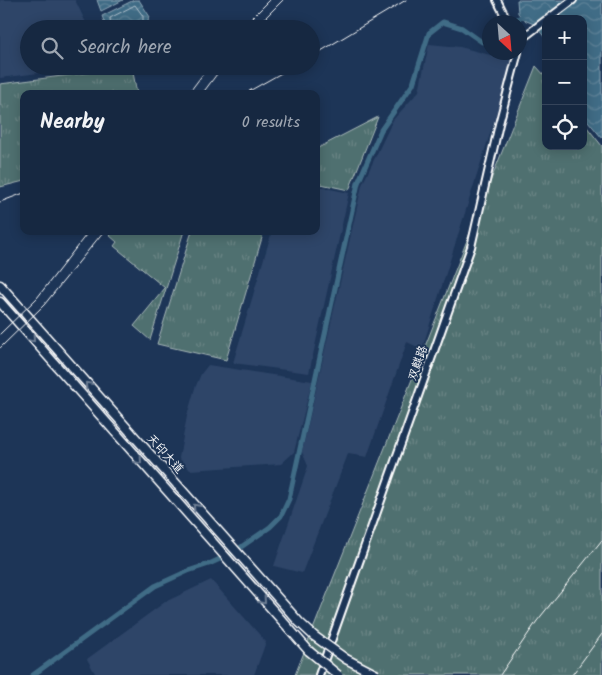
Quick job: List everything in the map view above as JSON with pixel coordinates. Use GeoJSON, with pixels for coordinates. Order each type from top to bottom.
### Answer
{"type":"FeatureCollection","features":[{"type":"Feature","properties":{"kind":"main road","name":"天印大道"},"geometry":{"type":"LineString","coordinates":[[0,285],[299,622],[314,636],[346,659],[377,675]]}},
{"type":"Feature","properties":{"kind":"main road","name":"天印大道"},"geometry":{"type":"LineString","coordinates":[[0,302],[309,651],[338,675]]}},
{"type":"Feature","properties":{"kind":"street"},"geometry":{"type":"LineString","coordinates":[[497,0],[504,15]]}},
{"type":"Feature","properties":{"kind":"street"},"geometry":{"type":"LineString","coordinates":[[554,15],[573,0]]}},
{"type":"Feature","properties":{"kind":"street"},"geometry":{"type":"LineString","coordinates":[[527,34],[542,23]]}},
{"type":"Feature","properties":{"kind":"street","name":"双麒路"},"geometry":{"type":"LineString","coordinates":[[319,675],[471,247],[516,60]]}},
{"type":"Feature","properties":{"kind":"shaded area"},"geometry":{"type":"Polygon","coordinates":[[[0,0],[75,0],[85,20],[20,20],[20,75],[23,75],[0,78],[0,0]]]}},
{"type":"Feature","properties":{"kind":"shaded area"},"geometry":{"type":"Polygon","coordinates":[[[429,44],[460,47],[482,53],[482,60],[513,61],[422,349],[407,342],[367,457],[348,454],[302,573],[274,566],[308,466],[302,452],[362,185],[393,120],[419,91],[429,44]]]}},
{"type":"Feature","properties":{"kind":"shaded area"},"geometry":{"type":"Polygon","coordinates":[[[320,187],[349,193],[309,373],[233,363],[271,235],[320,235],[320,187]]]}},
{"type":"Feature","properties":{"kind":"shaded area"},"geometry":{"type":"Polygon","coordinates":[[[208,365],[312,381],[294,452],[281,464],[190,470],[179,458],[187,416],[195,388],[201,374],[208,365]]]}},
{"type":"Feature","properties":{"kind":"shaded area"},"geometry":{"type":"Polygon","coordinates":[[[211,580],[266,642],[254,675],[96,675],[87,659],[165,602],[211,580]]]}},
{"type":"Feature","properties":{"kind":"green space"},"geometry":{"type":"Polygon","coordinates":[[[536,66],[542,73],[542,150],[587,150],[587,127],[602,146],[602,675],[295,675],[536,66]]]}},
{"type":"Feature","properties":{"kind":"green space"},"geometry":{"type":"Polygon","coordinates":[[[70,75],[133,75],[136,90],[20,90],[20,182],[0,187],[0,84],[70,75]]]}},
{"type":"Feature","properties":{"kind":"green space"},"geometry":{"type":"Polygon","coordinates":[[[378,117],[349,190],[320,184],[320,147],[378,117]]]}},
{"type":"Feature","properties":{"kind":"green space"},"geometry":{"type":"Polygon","coordinates":[[[109,235],[183,235],[150,340],[134,326],[165,288],[114,246],[117,242],[109,235]]]}},
{"type":"Feature","properties":{"kind":"green space"},"geometry":{"type":"Polygon","coordinates":[[[191,235],[263,235],[226,360],[157,344],[191,235]]]}},
{"type":"Feature","properties":{"kind":"water"},"geometry":{"type":"Polygon","coordinates":[[[97,0],[123,0],[101,11],[97,0]]]}},
{"type":"Feature","properties":{"kind":"water"},"geometry":{"type":"Polygon","coordinates":[[[134,0],[139,0],[150,17],[148,20],[104,20],[102,16],[134,0]]]}},
{"type":"Feature","properties":{"kind":"water"},"geometry":{"type":"Polygon","coordinates":[[[517,0],[602,0],[602,138],[587,120],[587,15],[542,15],[542,34],[534,24],[527,21],[527,15],[520,15],[517,0]]]}},
{"type":"Feature","properties":{"kind":"waterway"},"geometry":{"type":"LineString","coordinates":[[33,675],[155,586],[231,554],[270,527],[281,516],[289,499],[358,183],[381,130],[413,84],[429,33],[443,22],[462,28],[482,42]]}},
{"type":"Feature","properties":{"kind":"railway"},"geometry":{"type":"LineString","coordinates":[[250,20],[270,0]]}},
{"type":"Feature","properties":{"kind":"railway"},"geometry":{"type":"LineString","coordinates":[[263,20],[283,0]]}},
{"type":"Feature","properties":{"kind":"railway"},"geometry":{"type":"LineString","coordinates":[[320,52],[406,0]]}},
{"type":"Feature","properties":{"kind":"railway"},"geometry":{"type":"LineString","coordinates":[[191,90],[202,75]]}},
{"type":"Feature","properties":{"kind":"railway"},"geometry":{"type":"LineString","coordinates":[[205,90],[216,75]]}},
{"type":"Feature","properties":{"kind":"railway"},"geometry":{"type":"LineString","coordinates":[[251,90],[278,75]]}},
{"type":"Feature","properties":{"kind":"railway"},"geometry":{"type":"LineString","coordinates":[[0,202],[20,194]]}},
{"type":"Feature","properties":{"kind":"railway"},"geometry":{"type":"LineString","coordinates":[[0,334],[37,298],[86,235]]}},
{"type":"Feature","properties":{"kind":"railway"},"geometry":{"type":"LineString","coordinates":[[0,348],[44,305],[101,235]]}},
{"type":"Feature","properties":{"kind":"railway"},"geometry":{"type":"LineString","coordinates":[[500,675],[537,621],[602,540]]}},
{"type":"Feature","properties":{"kind":"railway"},"geometry":{"type":"LineString","coordinates":[[572,675],[602,634]]}}]}
